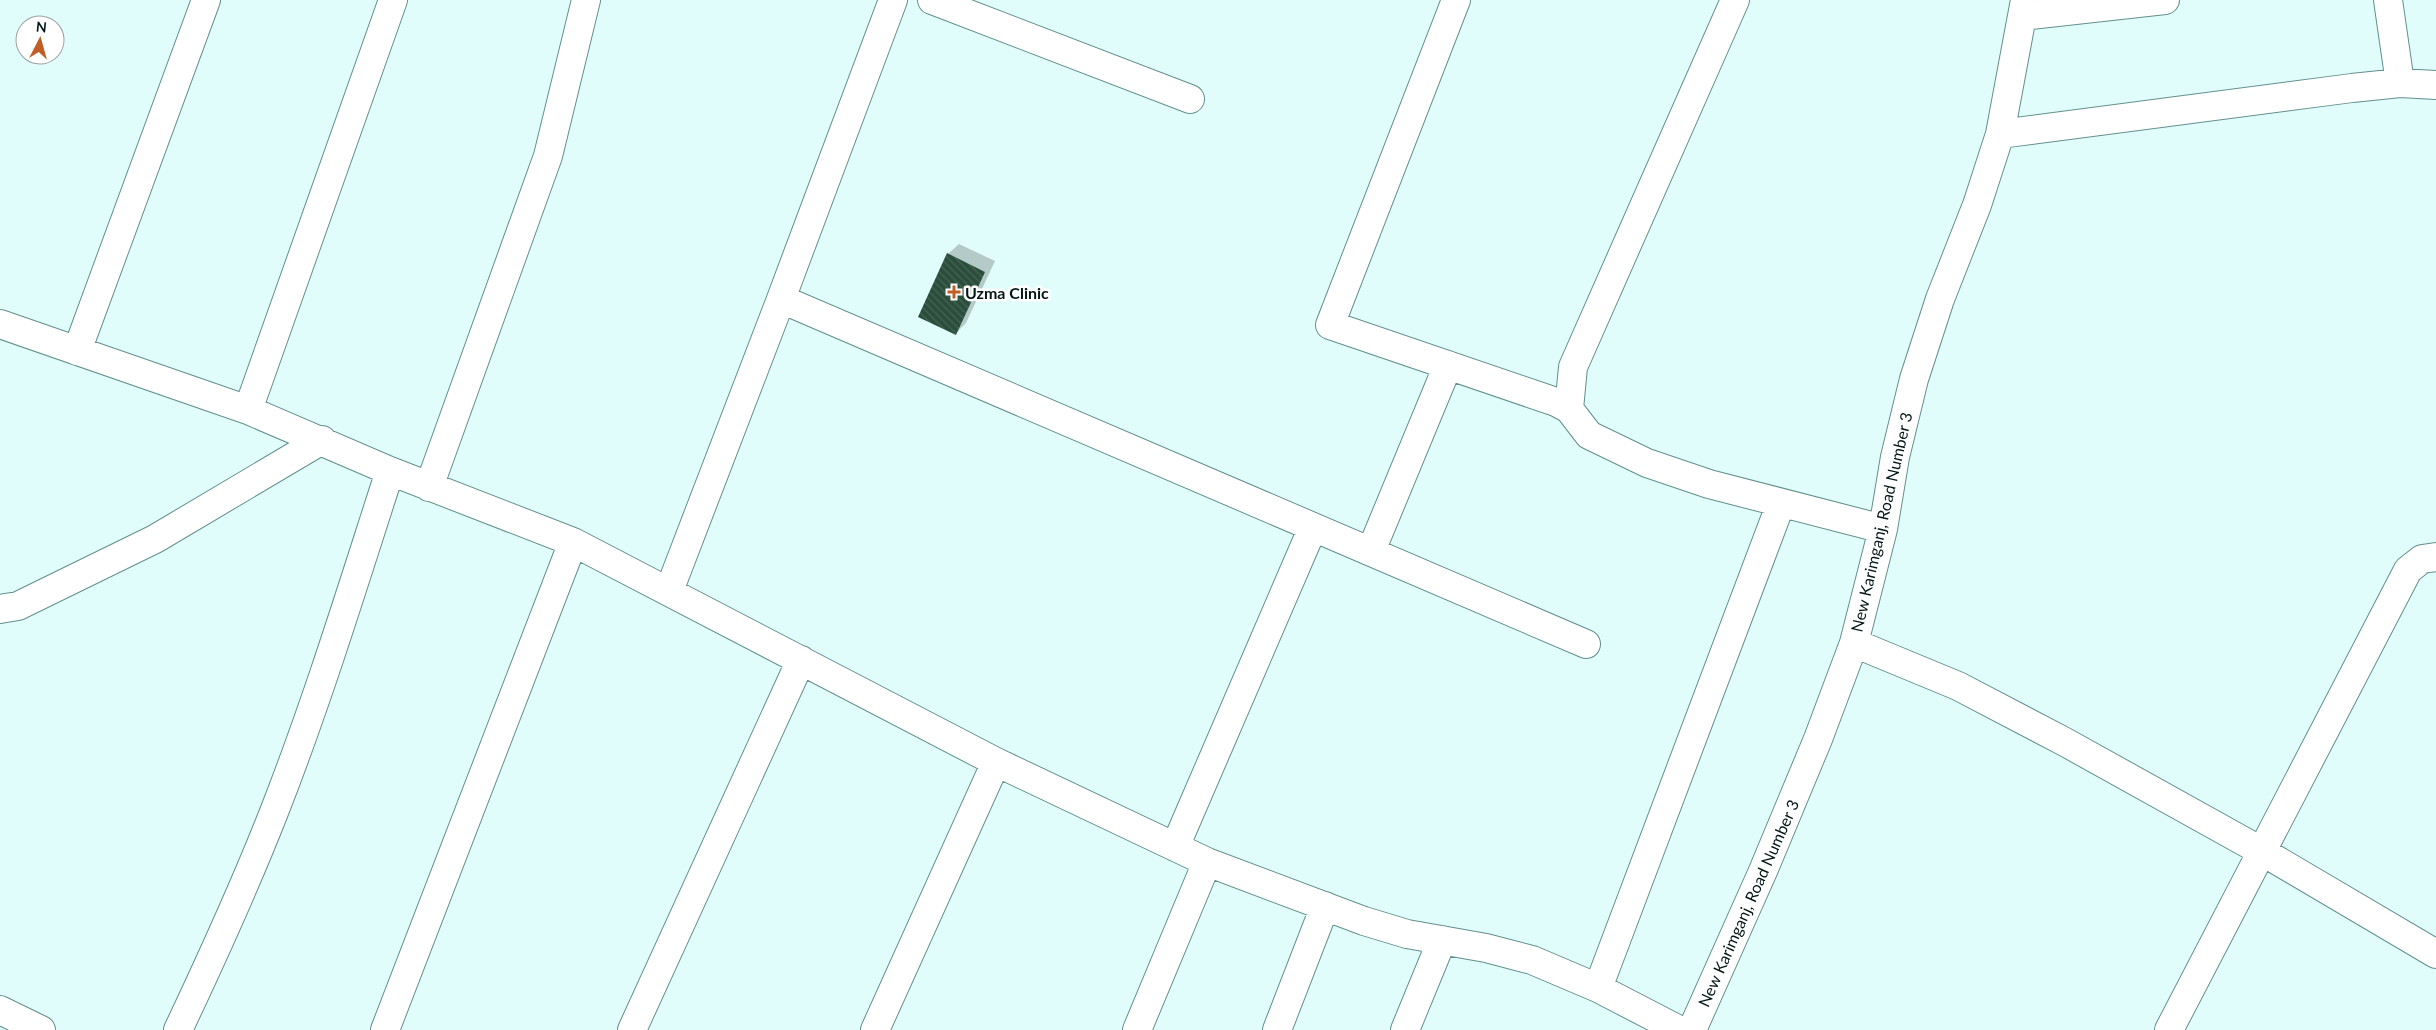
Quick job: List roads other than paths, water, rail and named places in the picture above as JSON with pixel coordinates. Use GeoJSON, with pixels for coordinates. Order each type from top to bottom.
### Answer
{"type":"FeatureCollection","features":[{"type":"Feature","properties":{"kind":"street"},"geometry":{"type":"LineString","coordinates":[[77,351],[206,0]]}},
{"type":"Feature","properties":{"kind":"street"},"geometry":{"type":"LineString","coordinates":[[248,410],[393,0]]}},
{"type":"Feature","properties":{"kind":"street"},"geometry":{"type":"LineString","coordinates":[[429,487],[548,156],[586,0]]}},
{"type":"Feature","properties":{"kind":"street"},"geometry":{"type":"LineString","coordinates":[[669,591],[893,0]]}},
{"type":"Feature","properties":{"kind":"street"},"geometry":{"type":"LineString","coordinates":[[932,0],[1190,99]]}},
{"type":"Feature","properties":{"kind":"street"},"geometry":{"type":"LineString","coordinates":[[1456,0],[1330,325],[1556,402],[1569,409],[1589,435],[1647,463],[1709,484],[1883,529]]}},
{"type":"Feature","properties":{"kind":"street"},"geometry":{"type":"LineString","coordinates":[[1569,409],[1573,367],[1735,0]]}},
{"type":"Feature","properties":{"kind":"street"},"geometry":{"type":"LineString","coordinates":[[2024,8],[2165,0]]}},
{"type":"Feature","properties":{"kind":"street"},"geometry":{"type":"LineString","coordinates":[[2388,0],[2400,83]]}},
{"type":"Feature","properties":{"kind":"street","name":"New Karimganj, Road Number 3"},"geometry":{"type":"LineString","coordinates":[[1692,1030],[1771,853],[1818,739],[1854,643],[1883,529],[1895,457],[1914,379],[1940,298],[1977,205],[2000,134],[2024,8]]}},
{"type":"Feature","properties":{"kind":"street"},"geometry":{"type":"LineString","coordinates":[[2000,134],[2400,83],[2436,85]]}},
{"type":"Feature","properties":{"kind":"street"},"geometry":{"type":"LineString","coordinates":[[781,299],[1586,644]]}},
{"type":"Feature","properties":{"kind":"street"},"geometry":{"type":"LineString","coordinates":[[0,324],[248,410],[429,487],[573,542],[996,762],[1207,862],[1406,934],[1486,948],[1532,960],[1598,988],[1679,1030]]}},
{"type":"Feature","properties":{"kind":"street"},"geometry":{"type":"LineString","coordinates":[[1371,551],[1448,365]]}},
{"type":"Feature","properties":{"kind":"street"},"geometry":{"type":"LineString","coordinates":[[0,609],[18,606],[155,539],[322,440]]}},
{"type":"Feature","properties":{"kind":"street"},"geometry":{"type":"LineString","coordinates":[[178,1030],[214,955],[275,812],[331,652],[390,471]]}},
{"type":"Feature","properties":{"kind":"street"},"geometry":{"type":"LineString","coordinates":[[1598,988],[1781,503]]}},
{"type":"Feature","properties":{"kind":"street"},"geometry":{"type":"LineString","coordinates":[[1175,847],[1313,527]]}},
{"type":"Feature","properties":{"kind":"street"},"geometry":{"type":"LineString","coordinates":[[385,1030],[573,542]]}},
{"type":"Feature","properties":{"kind":"street"},"geometry":{"type":"LineString","coordinates":[[2169,1030],[2408,570],[2422,559],[2436,557]]}},
{"type":"Feature","properties":{"kind":"street"},"geometry":{"type":"LineString","coordinates":[[1854,643],[1958,686],[2263,852],[2436,954]]}},
{"type":"Feature","properties":{"kind":"street"},"geometry":{"type":"LineString","coordinates":[[632,1030],[801,660]]}},
{"type":"Feature","properties":{"kind":"street"},"geometry":{"type":"LineString","coordinates":[[875,1030],[996,762]]}},
{"type":"Feature","properties":{"kind":"street"},"geometry":{"type":"LineString","coordinates":[[1137,1030],[1207,862]]}},
{"type":"Feature","properties":{"kind":"street"},"geometry":{"type":"LineString","coordinates":[[1277,1030],[1325,906]]}},
{"type":"Feature","properties":{"kind":"street"},"geometry":{"type":"LineString","coordinates":[[1405,1030],[1442,940]]}},
{"type":"Feature","properties":{"kind":"street"},"geometry":{"type":"LineString","coordinates":[[0,1010],[41,1030]]}},
{"type":"Feature","properties":{"kind":"place","name":"Uzma Clinic"},"geometry":{"type":"Point","coordinates":[954,292]}}]}
